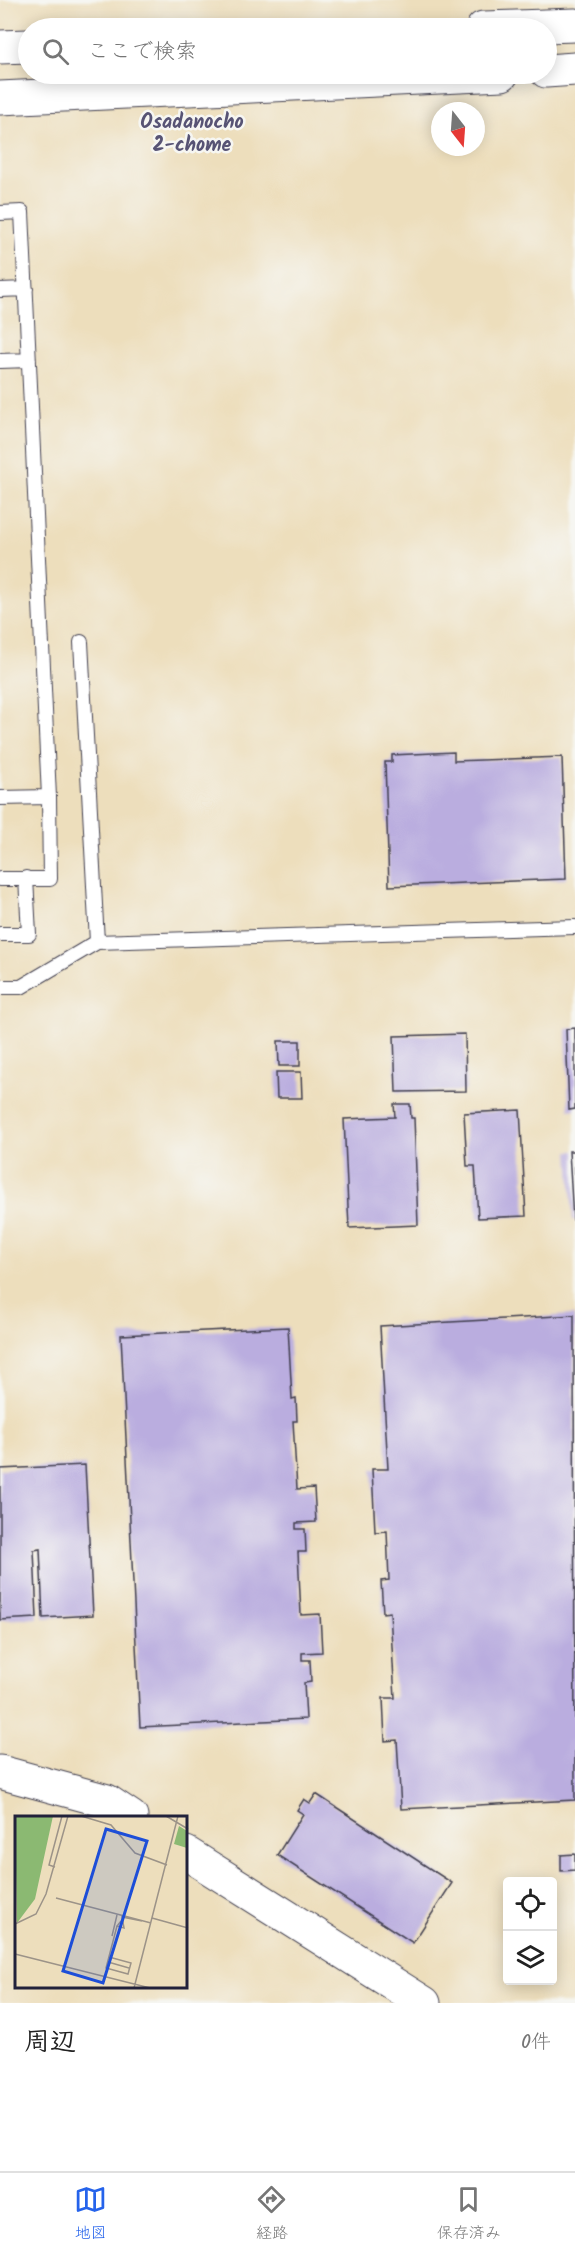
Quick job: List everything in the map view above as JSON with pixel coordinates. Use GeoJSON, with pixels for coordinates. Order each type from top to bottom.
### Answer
{"type":"FeatureCollection","features":[{"type":"Feature","properties":{"kind":"main road"},"geometry":{"type":"LineString","coordinates":[[557,26],[575,25]]}},
{"type":"Feature","properties":{"kind":"main road"},"geometry":{"type":"LineString","coordinates":[[0,47],[18,46]]}},
{"type":"Feature","properties":{"kind":"main road"},"geometry":{"type":"LineString","coordinates":[[557,70],[575,69]]}},
{"type":"Feature","properties":{"kind":"main road"},"geometry":{"type":"LineString","coordinates":[[0,98],[293,84]]}},
{"type":"Feature","properties":{"kind":"main road"},"geometry":{"type":"LineString","coordinates":[[0,1772],[107,1801],[130,1816]]}},
{"type":"Feature","properties":{"kind":"main road"},"geometry":{"type":"LineString","coordinates":[[188,1853],[424,2003]]}},
{"type":"Feature","properties":{"kind":"lane"},"geometry":{"type":"LineString","coordinates":[[0,213],[22,212],[49,797],[50,879],[0,879]]}},
{"type":"Feature","properties":{"kind":"lane"},"geometry":{"type":"LineString","coordinates":[[0,290],[26,289]]}},
{"type":"Feature","properties":{"kind":"lane"},"geometry":{"type":"LineString","coordinates":[[0,361],[29,360]]}},
{"type":"Feature","properties":{"kind":"lane"},"geometry":{"type":"LineString","coordinates":[[81,642],[97,942]]}},
{"type":"Feature","properties":{"kind":"lane"},"geometry":{"type":"LineString","coordinates":[[0,798],[49,797]]}},
{"type":"Feature","properties":{"kind":"lane"},"geometry":{"type":"LineString","coordinates":[[0,934],[29,934],[26,878]]}},
{"type":"Feature","properties":{"kind":"lane"},"geometry":{"type":"LineString","coordinates":[[0,987],[21,987],[97,942],[575,927]]}},
{"type":"Feature","properties":{"kind":"building"},"geometry":{"type":"Polygon","coordinates":[[[454,752],[454,761],[562,757],[566,879],[389,886],[385,762],[392,762],[392,755],[454,752]]]}},
{"type":"Feature","properties":{"kind":"building"},"geometry":{"type":"Polygon","coordinates":[[[575,1028],[575,1109],[569,1110],[566,1029],[575,1028]]]}},
{"type":"Feature","properties":{"kind":"building"},"geometry":{"type":"Polygon","coordinates":[[[465,1034],[466,1091],[396,1092],[394,1036],[465,1034]]]}},
{"type":"Feature","properties":{"kind":"building"},"geometry":{"type":"Polygon","coordinates":[[[278,1041],[300,1041],[300,1066],[279,1066],[278,1041]]]}},
{"type":"Feature","properties":{"kind":"building"},"geometry":{"type":"Polygon","coordinates":[[[276,1072],[301,1072],[302,1098],[277,1098],[276,1072]]]}},
{"type":"Feature","properties":{"kind":"building"},"geometry":{"type":"Polygon","coordinates":[[[394,1104],[410,1104],[411,1118],[414,1118],[418,1225],[349,1228],[344,1119],[395,1117],[394,1104]]]}},
{"type":"Feature","properties":{"kind":"building"},"geometry":{"type":"Polygon","coordinates":[[[520,1110],[526,1216],[478,1218],[475,1166],[467,1166],[464,1113],[520,1110]]]}},
{"type":"Feature","properties":{"kind":"building"},"geometry":{"type":"Polygon","coordinates":[[[569,1151],[575,1151],[575,1220],[573,1220],[569,1151]]]}},
{"type":"Feature","properties":{"kind":"building"},"geometry":{"type":"Polygon","coordinates":[[[574,1315],[575,1800],[401,1809],[397,1740],[385,1741],[383,1698],[395,1698],[390,1612],[383,1613],[381,1581],[389,1580],[387,1531],[375,1532],[372,1469],[388,1469],[380,1326],[574,1315]]]}},
{"type":"Feature","properties":{"kind":"building"},"geometry":{"type":"Polygon","coordinates":[[[288,1327],[292,1399],[296,1398],[297,1421],[293,1421],[297,1489],[314,1488],[316,1522],[296,1523],[296,1529],[305,1529],[306,1552],[298,1552],[301,1615],[320,1614],[322,1652],[302,1653],[302,1660],[310,1660],[311,1682],[304,1683],[306,1719],[140,1727],[121,1335],[288,1327]]]}},
{"type":"Feature","properties":{"kind":"building"},"geometry":{"type":"Polygon","coordinates":[[[85,1465],[93,1615],[43,1618],[40,1549],[34,1550],[37,1618],[0,1620],[0,1469],[85,1465]]]}},
{"type":"Feature","properties":{"kind":"building"},"geometry":{"type":"Polygon","coordinates":[[[316,1794],[452,1883],[413,1943],[277,1855],[303,1814],[297,1810],[304,1799],[310,1803],[316,1794]]]}},
{"type":"Feature","properties":{"kind":"building"},"geometry":{"type":"Polygon","coordinates":[[[575,1854],[575,1870],[561,1871],[561,1855],[575,1854]]]}},
{"type":"Feature","properties":{"kind":"district","name":"Osadanocho 2-chome"},"geometry":{"type":"Point","coordinates":[192,132]}}]}
